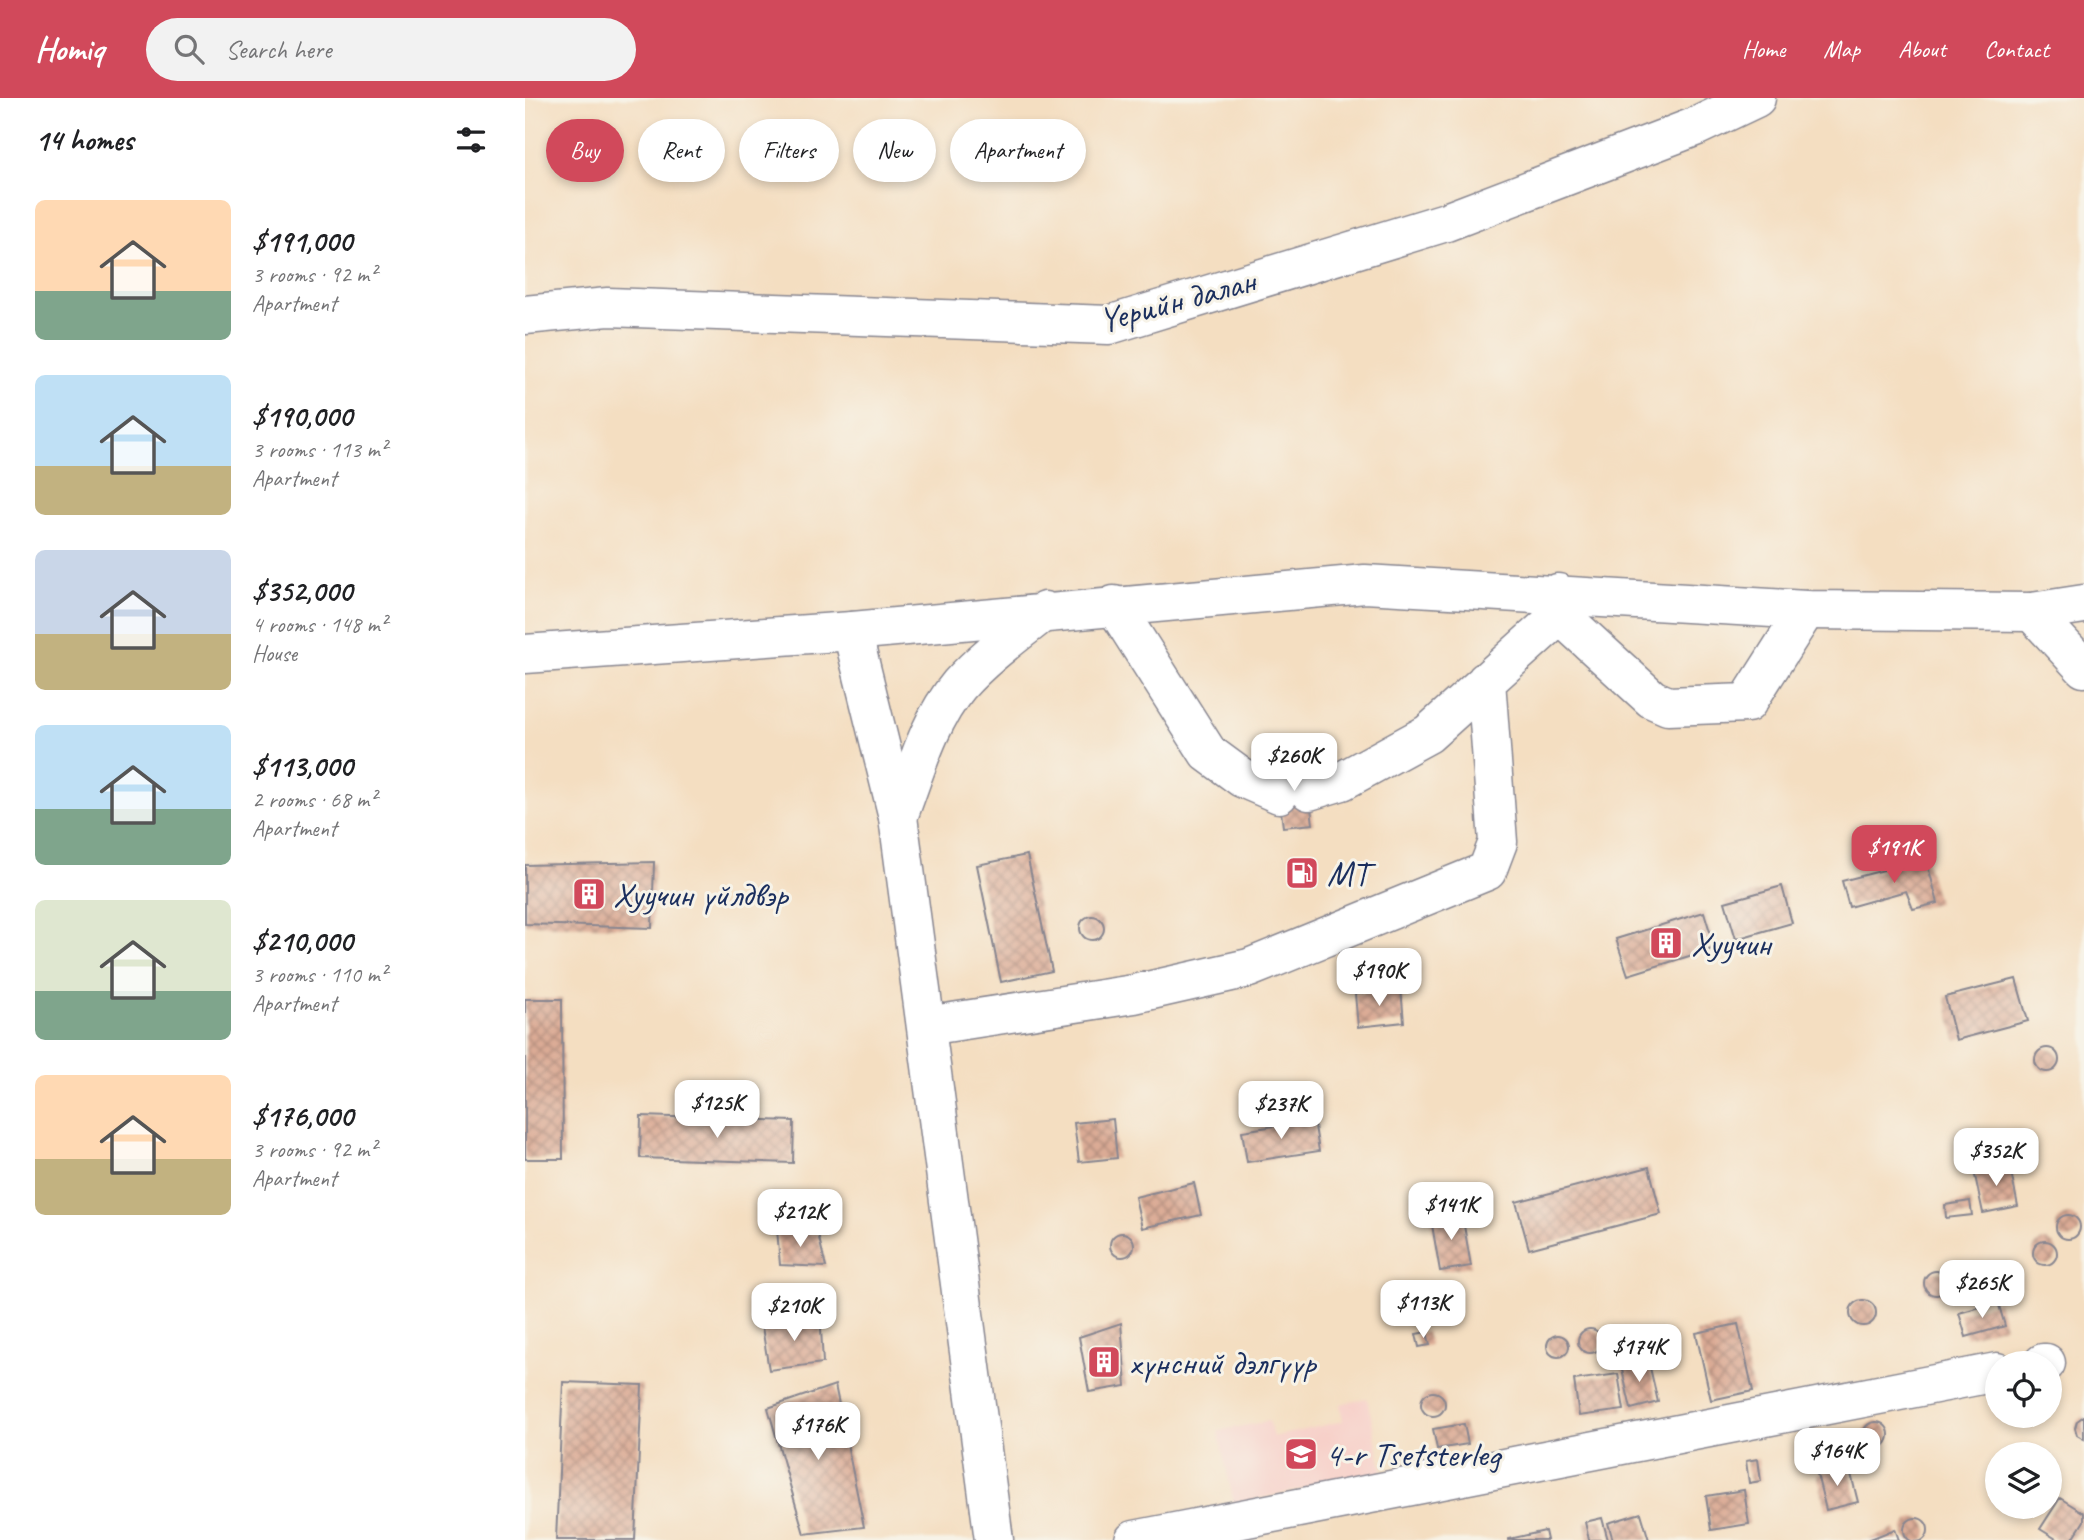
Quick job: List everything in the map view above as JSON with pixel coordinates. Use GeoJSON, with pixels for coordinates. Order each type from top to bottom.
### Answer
{"type":"FeatureCollection","features":[{"type":"Feature","properties":{"kind":"main road","name":"Үерийн далан"},"geometry":{"type":"LineString","coordinates":[[525,315],[608,307],[1109,325],[1446,222],[1697,126],[1756,98]]}},
{"type":"Feature","properties":{"kind":"main road"},"geometry":{"type":"LineString","coordinates":[[525,654],[852,631],[1045,611],[1365,584],[1559,604],[2032,612],[2084,604]]}},
{"type":"Feature","properties":{"kind":"main road"},"geometry":{"type":"LineString","coordinates":[[1559,604],[1653,699],[1668,706],[1747,703],[1806,610]]}},
{"type":"Feature","properties":{"kind":"main road"},"geometry":{"type":"LineString","coordinates":[[1114,605],[1207,753],[1242,778],[1294,792],[1342,781],[1428,734],[1486,681],[1559,604]]}},
{"type":"Feature","properties":{"kind":"main road"},"geometry":{"type":"LineString","coordinates":[[898,817],[933,726],[959,686],[1000,646],[1045,611]]}},
{"type":"Feature","properties":{"kind":"main road"},"geometry":{"type":"LineString","coordinates":[[2032,612],[2084,667]]}},
{"type":"Feature","properties":{"kind":"main road"},"geometry":{"type":"LineString","coordinates":[[852,631],[898,817],[994,1540]]}},
{"type":"Feature","properties":{"kind":"main road"},"geometry":{"type":"LineString","coordinates":[[926,1026],[1133,994],[1249,968],[1487,871],[1498,842],[1486,681]]}},
{"type":"Feature","properties":{"kind":"main road"},"geometry":{"type":"LineString","coordinates":[[1135,1540],[1985,1374]]}},
{"type":"Feature","properties":{"kind":"shaded area","name":"4-r Tsetsterleg"},"geometry":{"type":"Polygon","coordinates":[[[1367,1398],[1383,1472],[1234,1504],[1218,1431],[1269,1421],[1273,1437],[1343,1421],[1340,1404],[1367,1398]]]}},
{"type":"Feature","properties":{"kind":"building"},"geometry":{"type":"Polygon","coordinates":[[[1305,759],[1313,824],[1283,827],[1275,763],[1305,759]]]}},
{"type":"Feature","properties":{"kind":"building"},"geometry":{"type":"Polygon","coordinates":[[[1027,855],[1052,971],[1001,982],[977,865],[1027,855]]]}},
{"type":"Feature","properties":{"kind":"building"},"geometry":{"type":"Polygon","coordinates":[[[1926,859],[1938,903],[1913,909],[1906,891],[1849,907],[1842,881],[1926,859]]]}},
{"type":"Feature","properties":{"kind":"building","name":"Хуучин үйлдвэр"},"geometry":{"type":"Polygon","coordinates":[[[654,862],[652,928],[525,924],[525,865],[654,862]]]}},
{"type":"Feature","properties":{"kind":"building"},"geometry":{"type":"Polygon","coordinates":[[[1782,886],[1792,923],[1736,939],[1725,902],[1782,886]]]}},
{"type":"Feature","properties":{"kind":"building","name":"Хуучин"},"geometry":{"type":"Polygon","coordinates":[[[1704,912],[1715,948],[1628,975],[1616,939],[1704,912]]]}},
{"type":"Feature","properties":{"kind":"building"},"geometry":{"type":"Polygon","coordinates":[[[1092,916],[1100,920],[1104,928],[1100,936],[1092,940],[1084,936],[1080,928],[1084,920],[1092,916]]]}},
{"type":"Feature","properties":{"kind":"building"},"geometry":{"type":"Polygon","coordinates":[[[2016,979],[2028,1021],[1956,1040],[1945,997],[2016,979]]]}},
{"type":"Feature","properties":{"kind":"building"},"geometry":{"type":"Polygon","coordinates":[[[1401,989],[1404,1022],[1358,1027],[1355,994],[1401,989]]]}},
{"type":"Feature","properties":{"kind":"building"},"geometry":{"type":"Polygon","coordinates":[[[525,999],[562,999],[563,1159],[525,1159],[525,999]]]}},
{"type":"Feature","properties":{"kind":"building"},"geometry":{"type":"Polygon","coordinates":[[[2047,1048],[2055,1052],[2059,1060],[2055,1068],[2047,1072],[2039,1068],[2035,1060],[2039,1052],[2047,1048]]]}},
{"type":"Feature","properties":{"kind":"building"},"geometry":{"type":"Polygon","coordinates":[[[641,1116],[794,1121],[793,1163],[640,1158],[641,1116]]]}},
{"type":"Feature","properties":{"kind":"building"},"geometry":{"type":"Polygon","coordinates":[[[1113,1119],[1117,1158],[1079,1162],[1074,1123],[1113,1119]]]}},
{"type":"Feature","properties":{"kind":"building"},"geometry":{"type":"Polygon","coordinates":[[[1314,1120],[1319,1151],[1247,1162],[1242,1131],[1314,1120]]]}},
{"type":"Feature","properties":{"kind":"building"},"geometry":{"type":"Polygon","coordinates":[[[2009,1163],[2018,1206],[1983,1213],[1974,1171],[2009,1163]]]}},
{"type":"Feature","properties":{"kind":"building"},"geometry":{"type":"Polygon","coordinates":[[[1649,1167],[1661,1214],[1529,1249],[1516,1202],[1649,1167]]]}},
{"type":"Feature","properties":{"kind":"building"},"geometry":{"type":"Polygon","coordinates":[[[1194,1183],[1201,1215],[1142,1228],[1135,1197],[1194,1183]]]}},
{"type":"Feature","properties":{"kind":"building"},"geometry":{"type":"Polygon","coordinates":[[[1970,1201],[1972,1215],[1946,1218],[1945,1205],[1970,1201]]]}},
{"type":"Feature","properties":{"kind":"building"},"geometry":{"type":"Polygon","coordinates":[[[1462,1214],[1471,1266],[1440,1271],[1431,1219],[1462,1214]]]}},
{"type":"Feature","properties":{"kind":"building"},"geometry":{"type":"Polygon","coordinates":[[[2068,1215],[2076,1219],[2080,1227],[2076,1235],[2068,1239],[2060,1235],[2056,1227],[2060,1219],[2068,1215]]]}},
{"type":"Feature","properties":{"kind":"building"},"geometry":{"type":"Polygon","coordinates":[[[777,1229],[818,1234],[826,1267],[780,1265],[777,1229]]]}},
{"type":"Feature","properties":{"kind":"building"},"geometry":{"type":"Polygon","coordinates":[[[1122,1233],[1130,1237],[1134,1245],[1130,1253],[1122,1257],[1114,1253],[1110,1245],[1114,1237],[1122,1233]]]}},
{"type":"Feature","properties":{"kind":"building"},"geometry":{"type":"Polygon","coordinates":[[[2045,1241],[2053,1245],[2057,1253],[2053,1261],[2045,1265],[2037,1261],[2033,1253],[2037,1245],[2045,1241]]]}},
{"type":"Feature","properties":{"kind":"building"},"geometry":{"type":"Polygon","coordinates":[[[1936,1271],[1944,1275],[1948,1283],[1944,1291],[1936,1295],[1928,1291],[1924,1283],[1928,1275],[1936,1271]]]}},
{"type":"Feature","properties":{"kind":"building"},"geometry":{"type":"Polygon","coordinates":[[[1863,1300],[1872,1304],[1876,1313],[1872,1322],[1863,1326],[1854,1322],[1850,1313],[1854,1304],[1863,1300]]]}},
{"type":"Feature","properties":{"kind":"building"},"geometry":{"type":"Polygon","coordinates":[[[1998,1302],[2005,1326],[1966,1337],[1959,1313],[1998,1302]]]}},
{"type":"Feature","properties":{"kind":"building"},"geometry":{"type":"Polygon","coordinates":[[[820,1312],[823,1363],[769,1370],[762,1327],[820,1312]]]}},
{"type":"Feature","properties":{"kind":"building","name":"хүнсний дэлгүүр"},"geometry":{"type":"Polygon","coordinates":[[[1121,1323],[1126,1386],[1089,1392],[1079,1337],[1121,1323]]]}},
{"type":"Feature","properties":{"kind":"building"},"geometry":{"type":"Polygon","coordinates":[[[1738,1324],[1753,1391],[1711,1400],[1696,1333],[1738,1324]]]}},
{"type":"Feature","properties":{"kind":"building"},"geometry":{"type":"Polygon","coordinates":[[[1590,1329],[1598,1333],[1602,1341],[1598,1349],[1590,1353],[1582,1349],[1578,1341],[1582,1333],[1590,1329]]]}},
{"type":"Feature","properties":{"kind":"building"},"geometry":{"type":"Polygon","coordinates":[[[1427,1332],[1430,1345],[1419,1347],[1416,1334],[1427,1332]]]}},
{"type":"Feature","properties":{"kind":"building"},"geometry":{"type":"Polygon","coordinates":[[[1554,1335],[1562,1335],[1569,1342],[1569,1350],[1562,1357],[1554,1357],[1547,1350],[1547,1342],[1554,1335]]]}},
{"type":"Feature","properties":{"kind":"building"},"geometry":{"type":"Polygon","coordinates":[[[1648,1359],[1658,1402],[1631,1409],[1621,1365],[1648,1359]]]}},
{"type":"Feature","properties":{"kind":"building"},"geometry":{"type":"Polygon","coordinates":[[[1618,1374],[1624,1410],[1579,1416],[1574,1380],[1618,1374]]]}},
{"type":"Feature","properties":{"kind":"building"},"geometry":{"type":"Polygon","coordinates":[[[563,1382],[642,1385],[635,1540],[556,1540],[563,1382]]]}},
{"type":"Feature","properties":{"kind":"building"},"geometry":{"type":"Polygon","coordinates":[[[835,1385],[864,1527],[804,1534],[768,1408],[835,1385]]]}},
{"type":"Feature","properties":{"kind":"building"},"geometry":{"type":"Polygon","coordinates":[[[1433,1392],[1441,1396],[1445,1404],[1441,1412],[1433,1416],[1425,1412],[1421,1404],[1425,1396],[1433,1392]]]}},
{"type":"Feature","properties":{"kind":"building"},"geometry":{"type":"Polygon","coordinates":[[[2084,1416],[2084,1439],[2077,1435],[2075,1428],[2077,1421],[2084,1416]]]}},
{"type":"Feature","properties":{"kind":"building"},"geometry":{"type":"Polygon","coordinates":[[[1876,1422],[1885,1426],[1889,1435],[1885,1444],[1876,1448],[1867,1444],[1863,1435],[1867,1426],[1876,1422]]]}},
{"type":"Feature","properties":{"kind":"building"},"geometry":{"type":"Polygon","coordinates":[[[1464,1424],[1468,1444],[1437,1449],[1433,1429],[1464,1424]]]}},
{"type":"Feature","properties":{"kind":"building"},"geometry":{"type":"Polygon","coordinates":[[[1758,1459],[1761,1481],[1749,1483],[1746,1461],[1758,1459]]]}},
{"type":"Feature","properties":{"kind":"building"},"geometry":{"type":"Polygon","coordinates":[[[1849,1466],[1858,1502],[1826,1510],[1817,1474],[1849,1466]]]}},
{"type":"Feature","properties":{"kind":"building"},"geometry":{"type":"Polygon","coordinates":[[[1744,1490],[1749,1524],[1711,1530],[1706,1496],[1744,1490]]]}},
{"type":"Feature","properties":{"kind":"building"},"geometry":{"type":"Polygon","coordinates":[[[2062,1499],[2084,1513],[2084,1521],[2072,1540],[2058,1540],[2040,1529],[2046,1519],[2062,1519],[2062,1499]]]}},
{"type":"Feature","properties":{"kind":"building"},"geometry":{"type":"Polygon","coordinates":[[[1641,1513],[1649,1540],[1613,1540],[1608,1523],[1641,1513]]]}},
{"type":"Feature","properties":{"kind":"building"},"geometry":{"type":"Polygon","coordinates":[[[1602,1518],[1608,1540],[1589,1540],[1585,1522],[1602,1518]]]}},
{"type":"Feature","properties":{"kind":"building"},"geometry":{"type":"Polygon","coordinates":[[[1921,1519],[1927,1525],[1925,1539],[1907,1539],[1904,1530],[1907,1521],[1921,1519]]]}},
{"type":"Feature","properties":{"kind":"building"},"geometry":{"type":"Polygon","coordinates":[[[1895,1529],[1899,1540],[1868,1540],[1895,1529]]]}},
{"type":"Feature","properties":{"kind":"building"},"geometry":{"type":"Polygon","coordinates":[[[1545,1531],[1547,1540],[1509,1540],[1509,1539],[1545,1531]]]}},
{"type":"Feature","properties":{"kind":"place","name":"MT"},"geometry":{"type":"Point","coordinates":[1302,873]}},
{"type":"Feature","properties":{"kind":"place","name":"Хуучин үйлдвэр"},"geometry":{"type":"Point","coordinates":[589,894]}},
{"type":"Feature","properties":{"kind":"place","name":"Хуучин"},"geometry":{"type":"Point","coordinates":[1666,943]}},
{"type":"Feature","properties":{"kind":"place","name":"хүнсний дэлгүүр"},"geometry":{"type":"Point","coordinates":[1104,1362]}},
{"type":"Feature","properties":{"kind":"place","name":"4-r Tsetsterleg"},"geometry":{"type":"Point","coordinates":[1301,1454]}}]}
